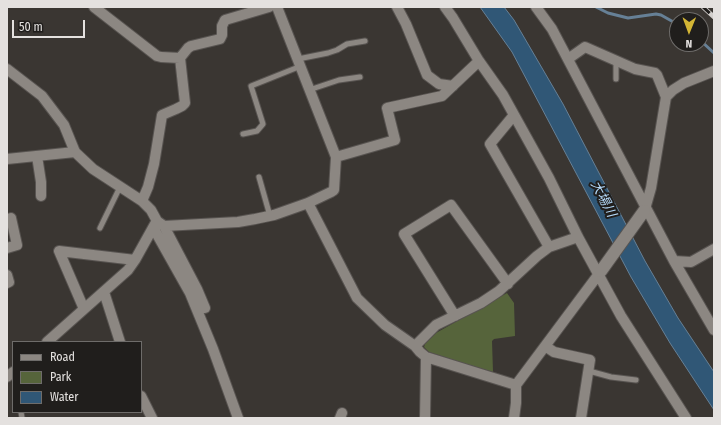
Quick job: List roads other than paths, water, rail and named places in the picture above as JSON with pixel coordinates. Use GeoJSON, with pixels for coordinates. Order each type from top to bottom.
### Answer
{"type":"FeatureCollection","features":[{"type":"Feature","properties":{"kind":"street"},"geometry":{"type":"LineString","coordinates":[[94,7],[157,56],[180,58]]}},
{"type":"Feature","properties":{"kind":"street"},"geometry":{"type":"LineString","coordinates":[[142,201],[148,187],[154,164],[162,115],[182,106],[185,102],[180,58],[191,46],[220,39],[222,35],[222,26],[225,20],[269,7]]}},
{"type":"Feature","properties":{"kind":"street"},"geometry":{"type":"LineString","coordinates":[[158,225],[238,222],[270,216],[308,203],[334,190],[336,157],[277,7]]}},
{"type":"Feature","properties":{"kind":"street"},"geometry":{"type":"LineString","coordinates":[[397,7],[406,24],[427,75],[439,84],[453,86]]}},
{"type":"Feature","properties":{"kind":"street"},"geometry":{"type":"LineString","coordinates":[[445,7],[479,62],[503,95],[549,178],[578,237],[600,272],[621,316],[683,417]]}},
{"type":"Feature","properties":{"kind":"street"},"geometry":{"type":"LineString","coordinates":[[536,7],[552,29],[645,209],[714,330]]}},
{"type":"Feature","properties":{"kind":"street"},"geometry":{"type":"LineString","coordinates":[[514,418],[516,385],[645,209],[651,188],[666,97],[658,75],[655,73],[635,69],[585,47],[568,60]]}},
{"type":"Feature","properties":{"kind":"street"},"geometry":{"type":"LineString","coordinates":[[336,157],[395,140],[387,108],[442,96],[479,62]]}},
{"type":"Feature","properties":{"kind":"street"},"geometry":{"type":"LineString","coordinates":[[7,69],[42,96],[47,102],[64,125],[75,152],[93,169],[142,201],[151,210],[190,293],[213,349],[238,418]]}},
{"type":"Feature","properties":{"kind":"street"},"geometry":{"type":"LineString","coordinates":[[666,97],[673,90],[684,83],[714,71]]}},
{"type":"Feature","properties":{"kind":"street"},"geometry":{"type":"LineString","coordinates":[[514,115],[490,144],[549,247]]}},
{"type":"Feature","properties":{"kind":"street"},"geometry":{"type":"LineString","coordinates":[[7,159],[75,152]]}},
{"type":"Feature","properties":{"kind":"street"},"geometry":{"type":"LineString","coordinates":[[37,156],[41,182],[41,196]]}},
{"type":"Feature","properties":{"kind":"street"},"geometry":{"type":"LineString","coordinates":[[308,203],[356,298],[385,325],[415,346],[426,357],[516,385]]}},
{"type":"Feature","properties":{"kind":"street"},"geometry":{"type":"LineString","coordinates":[[455,316],[404,234],[451,205],[508,284]]}},
{"type":"Feature","properties":{"kind":"street"},"geometry":{"type":"LineString","coordinates":[[7,220],[11,218],[17,246],[7,248]]}},
{"type":"Feature","properties":{"kind":"street"},"geometry":{"type":"LineString","coordinates":[[48,341],[128,270],[158,225]]}},
{"type":"Feature","properties":{"kind":"street"},"geometry":{"type":"LineString","coordinates":[[158,225],[197,289],[206,308]]}},
{"type":"Feature","properties":{"kind":"street"},"geometry":{"type":"LineString","coordinates":[[415,346],[436,325],[481,303],[508,284],[537,256],[549,247],[578,237]]}},
{"type":"Feature","properties":{"kind":"street"},"geometry":{"type":"LineString","coordinates":[[674,261],[691,262],[714,248]]}},
{"type":"Feature","properties":{"kind":"street"},"geometry":{"type":"LineString","coordinates":[[84,309],[59,251],[135,260]]}},
{"type":"Feature","properties":{"kind":"street"},"geometry":{"type":"LineString","coordinates":[[7,275],[9,282],[7,283]]}},
{"type":"Feature","properties":{"kind":"street"},"geometry":{"type":"LineString","coordinates":[[104,292],[120,341]]}},
{"type":"Feature","properties":{"kind":"street"},"geometry":{"type":"LineString","coordinates":[[545,346],[554,352],[590,360],[581,418]]}},
{"type":"Feature","properties":{"kind":"street"},"geometry":{"type":"LineString","coordinates":[[425,418],[426,357]]}},
{"type":"Feature","properties":{"kind":"street"},"geometry":{"type":"LineString","coordinates":[[142,398],[152,418]]}},
{"type":"Feature","properties":{"kind":"lane"},"geometry":{"type":"LineString","coordinates":[[243,134],[257,131],[264,122],[251,86],[300,63],[337,50],[348,44],[365,41]]}},
{"type":"Feature","properties":{"kind":"lane"},"geometry":{"type":"LineString","coordinates":[[616,61],[616,80]]}},
{"type":"Feature","properties":{"kind":"lane"},"geometry":{"type":"LineString","coordinates":[[309,90],[339,80],[360,77]]}},
{"type":"Feature","properties":{"kind":"lane"},"geometry":{"type":"LineString","coordinates":[[260,177],[270,216]]}},
{"type":"Feature","properties":{"kind":"lane"},"geometry":{"type":"LineString","coordinates":[[100,228],[120,187]]}},
{"type":"Feature","properties":{"kind":"lane"},"geometry":{"type":"LineString","coordinates":[[589,371],[611,377],[636,380]]}},
{"type":"Feature","properties":{"kind":"water","name":"大場川"},"geometry":{"type":"Polygon","coordinates":[[[480,7],[504,7],[514,20],[563,104],[645,261],[678,318],[714,372],[714,410],[670,343],[631,277],[512,52],[480,7]]]}},
{"type":"Feature","properties":{"kind":"waterway"},"geometry":{"type":"LineString","coordinates":[[596,7],[608,13],[628,18],[656,14],[669,20]]}},
{"type":"Feature","properties":{"kind":"waterway"},"geometry":{"type":"LineString","coordinates":[[709,48],[714,53]]}},
{"type":"Feature","properties":{"kind":"railway"},"geometry":{"type":"LineString","coordinates":[[703,7],[714,17]]}}]}
